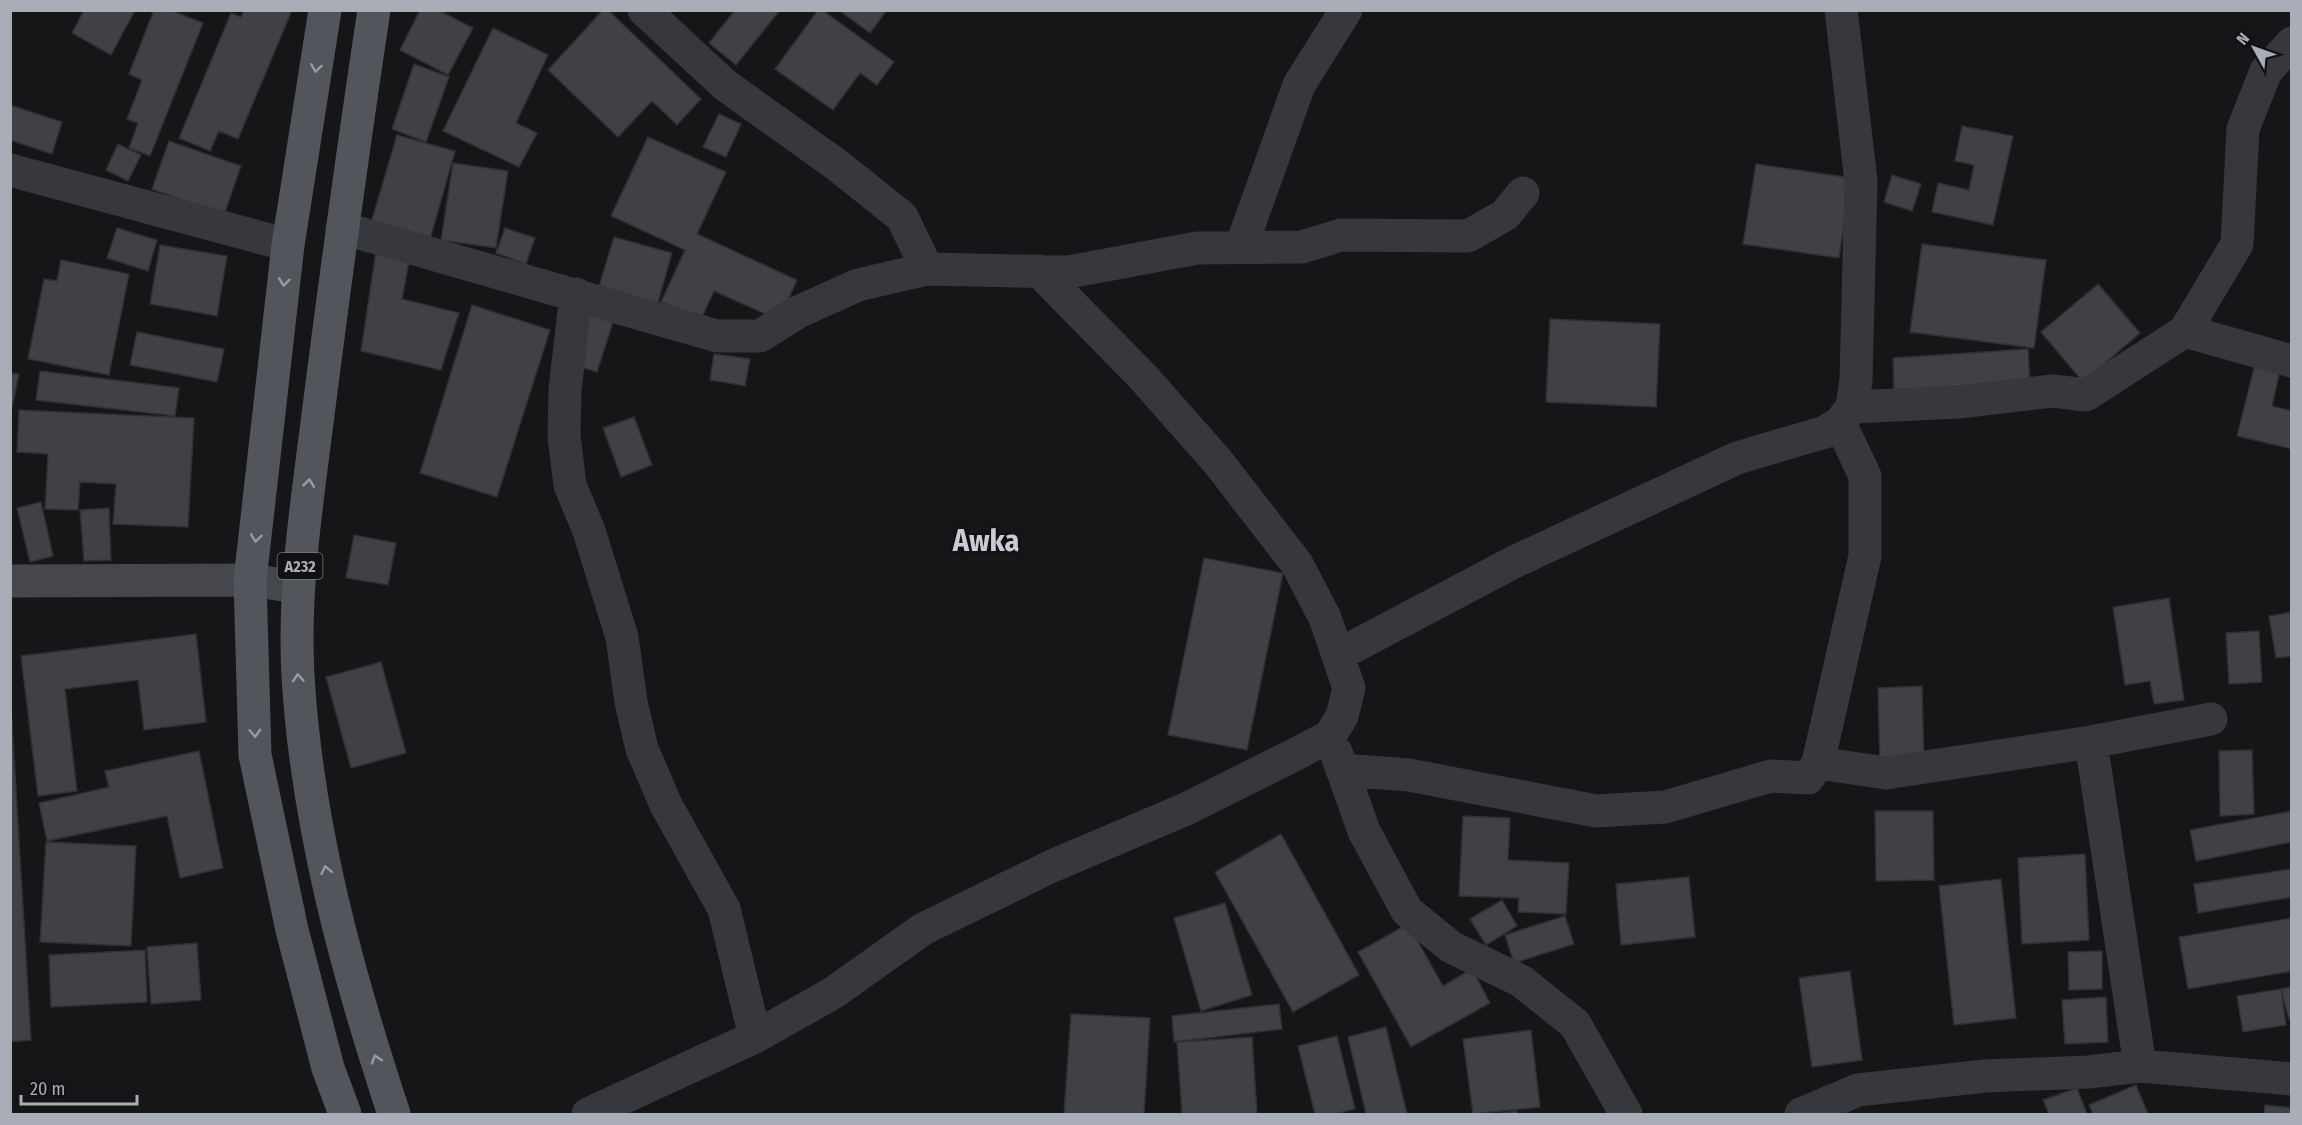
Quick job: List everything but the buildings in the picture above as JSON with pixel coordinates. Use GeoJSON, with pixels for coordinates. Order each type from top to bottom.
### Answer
{"type":"FeatureCollection","features":[{"type":"Feature","properties":{"kind":"main road","name":"A232"},"geometry":{"type":"LineString","coordinates":[[325,10],[288,245],[250,580],[255,755],[292,930],[328,1068],[345,1114]]}},
{"type":"Feature","properties":{"kind":"main road","name":"A232"},"geometry":{"type":"LineString","coordinates":[[374,10],[342,228],[297,587],[298,675],[308,773],[335,920],[394,1114]]}},
{"type":"Feature","properties":{"kind":"street"},"geometry":{"type":"LineString","coordinates":[[644,10],[725,86],[837,165],[902,217],[927,269]]}},
{"type":"Feature","properties":{"kind":"street"},"geometry":{"type":"LineString","coordinates":[[1241,248],[1299,85],[1346,10]]}},
{"type":"Feature","properties":{"kind":"street"},"geometry":{"type":"LineString","coordinates":[[1342,770],[1409,775],[1596,811],[1665,807],[1771,776],[1808,778],[1818,763],[1864,556],[1865,476],[1846,415],[1856,380],[1861,181],[1841,10]]}},
{"type":"Feature","properties":{"kind":"street"},"geometry":{"type":"LineString","coordinates":[[1338,655],[1514,562],[1737,458],[1825,432],[1846,415],[2053,391],[2086,395],[2185,331],[2237,244],[2243,129],[2266,70],[2292,43]]}},
{"type":"Feature","properties":{"kind":"street"},"geometry":{"type":"LineString","coordinates":[[10,170],[288,245]]}},
{"type":"Feature","properties":{"kind":"street"},"geometry":{"type":"LineString","coordinates":[[342,228],[717,336],[760,336],[798,312],[858,285],[927,269],[1069,272],[1197,248],[1302,247],[1341,235],[1468,236],[1505,215],[1523,193]]}},
{"type":"Feature","properties":{"kind":"street"},"geometry":{"type":"LineString","coordinates":[[588,1114],[755,1037],[832,993],[923,929],[1052,866],[1186,809],[1330,736],[1342,716],[1349,688],[1325,618],[1297,564],[1218,462],[1143,377],[1039,271]]}},
{"type":"Feature","properties":{"kind":"street"},"geometry":{"type":"LineString","coordinates":[[576,294],[565,390],[564,436],[570,485],[589,531],[622,637],[631,702],[642,749],[666,806],[724,909],[755,1037]]}},
{"type":"Feature","properties":{"kind":"street"},"geometry":{"type":"LineString","coordinates":[[2185,331],[2292,361]]}},
{"type":"Feature","properties":{"kind":"street"},"geometry":{"type":"LineString","coordinates":[[10,581],[250,580],[297,587]]}},
{"type":"Feature","properties":{"kind":"street"},"geometry":{"type":"LineString","coordinates":[[1818,763],[1886,773],[2091,742],[2211,719]]}},
{"type":"Feature","properties":{"kind":"street"},"geometry":{"type":"LineString","coordinates":[[1330,736],[1364,831],[1407,911],[1451,946],[1521,981],[1575,1024],[1626,1114]]}},
{"type":"Feature","properties":{"kind":"street"},"geometry":{"type":"LineString","coordinates":[[2091,742],[2140,1066]]}},
{"type":"Feature","properties":{"kind":"street"},"geometry":{"type":"LineString","coordinates":[[1805,1114],[1858,1090],[1984,1076],[2140,1066],[2292,1079]]}},
{"type":"Feature","properties":{"kind":"district","name":"Awka"},"geometry":{"type":"Point","coordinates":[986,541]}}]}
